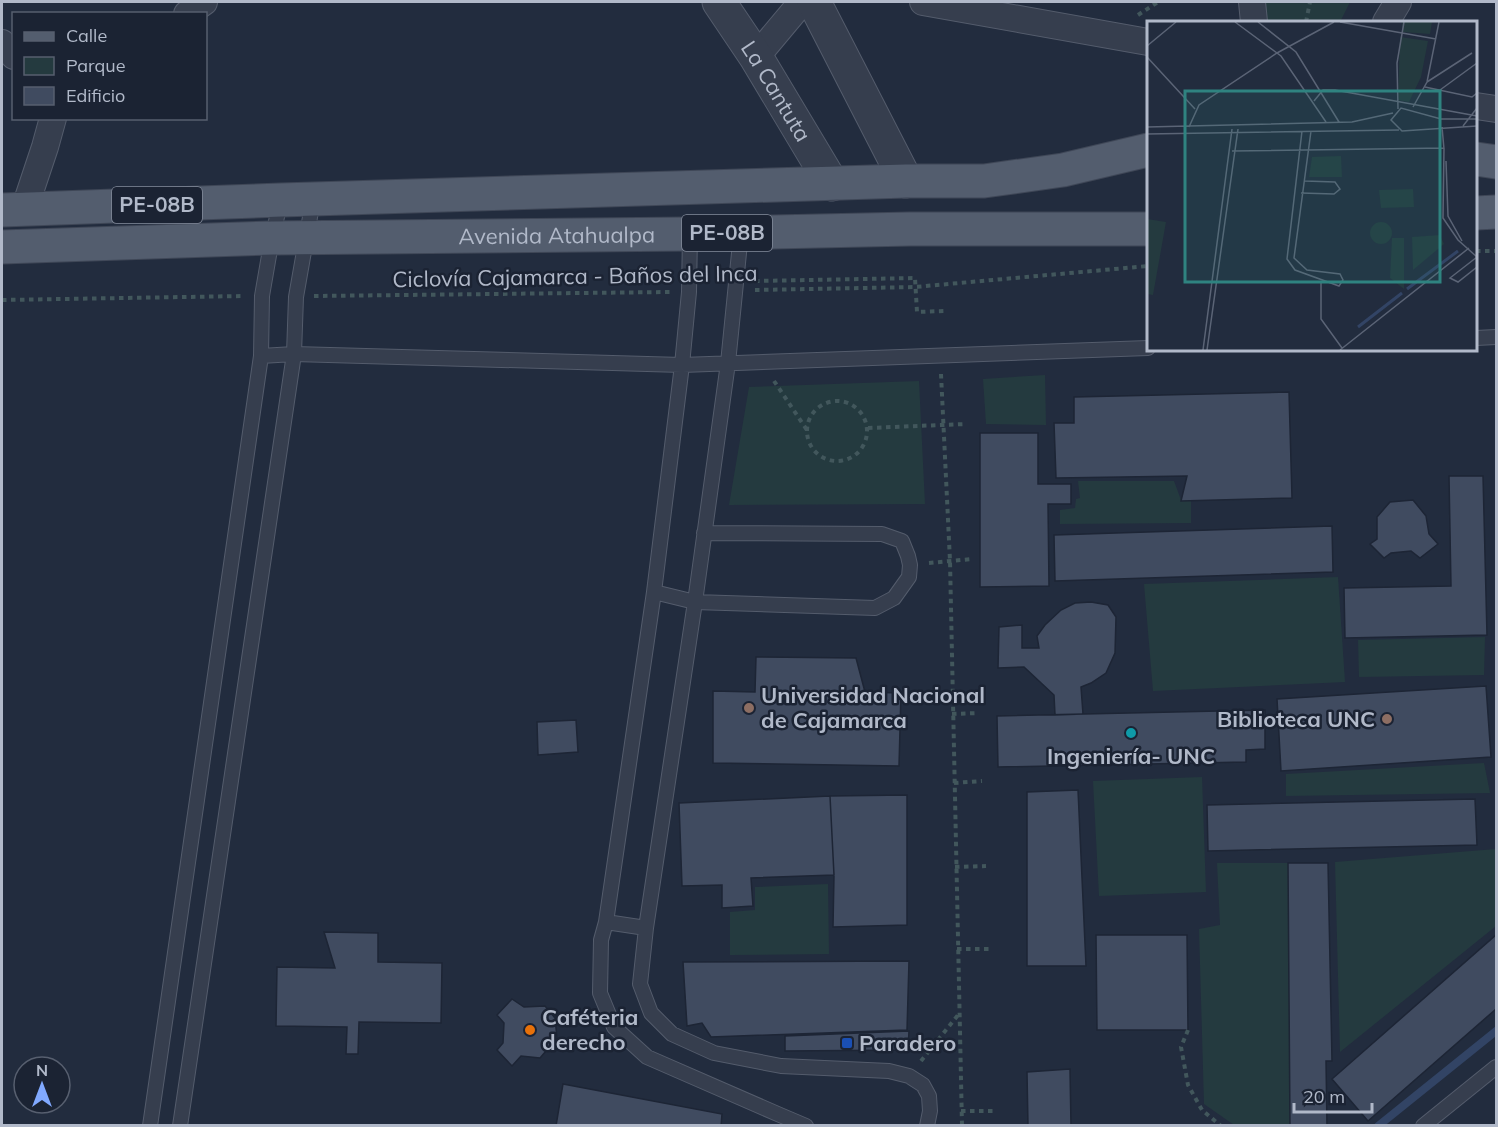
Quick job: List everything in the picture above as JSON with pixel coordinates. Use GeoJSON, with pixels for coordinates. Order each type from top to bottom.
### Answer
{"type":"FeatureCollection","features":[{"type":"Feature","properties":{"kind":"main road","name":"PE-08B"},"geometry":{"type":"LineString","coordinates":[[906,181],[984,181],[1063,170],[1147,150]]}},
{"type":"Feature","properties":{"kind":"main road"},"geometry":{"type":"LineString","coordinates":[[1477,159],[1497,162]]}},
{"type":"Feature","properties":{"kind":"main road","name":"Avenida Atahualpa"},"geometry":{"type":"LineString","coordinates":[[13,210],[906,181]]}},
{"type":"Feature","properties":{"kind":"main road"},"geometry":{"type":"LineString","coordinates":[[1477,213],[1497,212]]}},
{"type":"Feature","properties":{"kind":"main road","name":"Avenida Atahualpa"},"geometry":{"type":"LineString","coordinates":[[2,247],[306,237],[690,234],[910,229],[1147,229]]}},
{"type":"Feature","properties":{"kind":"street"},"geometry":{"type":"LineString","coordinates":[[190,12],[204,2]]}},
{"type":"Feature","properties":{"kind":"street","name":"La Cantuta"},"geometry":{"type":"LineString","coordinates":[[719,2],[756,57],[832,184]]}},
{"type":"Feature","properties":{"kind":"street"},"geometry":{"type":"LineString","coordinates":[[756,57],[802,2]]}},
{"type":"Feature","properties":{"kind":"street"},"geometry":{"type":"LineString","coordinates":[[814,2],[906,181]]}},
{"type":"Feature","properties":{"kind":"street"},"geometry":{"type":"LineString","coordinates":[[922,2],[1147,42]]}},
{"type":"Feature","properties":{"kind":"street"},"geometry":{"type":"LineString","coordinates":[[1252,2],[1254,21]]}},
{"type":"Feature","properties":{"kind":"street"},"geometry":{"type":"LineString","coordinates":[[1387,21],[1398,2]]}},
{"type":"Feature","properties":{"kind":"street"},"geometry":{"type":"LineString","coordinates":[[1477,105],[1497,109]]}},
{"type":"Feature","properties":{"kind":"street"},"geometry":{"type":"LineString","coordinates":[[13,210],[45,147],[52,120]]}},
{"type":"Feature","properties":{"kind":"lane"},"geometry":{"type":"LineString","coordinates":[[180,1125],[294,354],[296,297],[306,237],[297,200]]}},
{"type":"Feature","properties":{"kind":"lane"},"geometry":{"type":"LineString","coordinates":[[150,1125],[261,356],[262,296],[272,238],[297,200]]}},
{"type":"Feature","properties":{"kind":"lane"},"geometry":{"type":"LineString","coordinates":[[741,233],[728,363],[646,928],[640,984],[651,1013],[672,1034],[714,1053],[781,1066],[889,1071],[909,1076],[923,1085],[929,1096],[930,1111],[927,1125]]}},
{"type":"Feature","properties":{"kind":"lane"},"geometry":{"type":"LineString","coordinates":[[690,234],[689,291],[682,366],[654,592],[606,922],[601,940],[600,993],[614,1027],[647,1057],[801,1125]]}},
{"type":"Feature","properties":{"kind":"lane"},"geometry":{"type":"LineString","coordinates":[[1477,338],[1497,337]]}},
{"type":"Feature","properties":{"kind":"lane"},"geometry":{"type":"LineString","coordinates":[[261,356],[294,354],[682,366],[1147,348]]}},
{"type":"Feature","properties":{"kind":"lane"},"geometry":{"type":"LineString","coordinates":[[654,592],[695,602],[875,608],[894,598],[909,578],[910,566],[902,541],[882,534],[704,533]]}},
{"type":"Feature","properties":{"kind":"lane"},"geometry":{"type":"LineString","coordinates":[[606,922],[646,928]]}},
{"type":"Feature","properties":{"kind":"lane"},"geometry":{"type":"LineString","coordinates":[[1423,1125],[1497,1067]]}},
{"type":"Feature","properties":{"kind":"path"},"geometry":{"type":"LineString","coordinates":[[1306,21],[1310,2]]}},
{"type":"Feature","properties":{"kind":"path"},"geometry":{"type":"LineString","coordinates":[[1477,251],[1497,250]]}},
{"type":"Feature","properties":{"kind":"path","name":"Ciclovía Cajamarca - Baños del Inca"},"geometry":{"type":"LineString","coordinates":[[735,286],[915,287],[1147,266]]}},
{"type":"Feature","properties":{"kind":"path"},"geometry":{"type":"LineString","coordinates":[[735,286],[915,278],[917,312],[944,311]]}},
{"type":"Feature","properties":{"kind":"path","name":"Ciclovía Cajamarca - Baños del Inca"},"geometry":{"type":"LineString","coordinates":[[296,297],[689,291]]}},
{"type":"Feature","properties":{"kind":"path"},"geometry":{"type":"LineString","coordinates":[[2,300],[262,296]]}},
{"type":"Feature","properties":{"kind":"path"},"geometry":{"type":"LineString","coordinates":[[941,356],[950,561],[962,1125]]}},
{"type":"Feature","properties":{"kind":"path"},"geometry":{"type":"LineString","coordinates":[[762,363],[807,430]]}},
{"type":"Feature","properties":{"kind":"path"},"geometry":{"type":"LineString","coordinates":[[833,401],[844,401],[854,405],[862,413],[868,428],[866,443],[860,452],[842,461],[831,461],[821,457],[813,450],[808,440],[807,430],[809,419],[815,411],[823,404],[833,401]]}},
{"type":"Feature","properties":{"kind":"path"},"geometry":{"type":"LineString","coordinates":[[868,428],[966,424]]}},
{"type":"Feature","properties":{"kind":"path"},"geometry":{"type":"LineString","coordinates":[[910,566],[972,560]]}},
{"type":"Feature","properties":{"kind":"path"},"geometry":{"type":"LineString","coordinates":[[952,714],[979,713]]}},
{"type":"Feature","properties":{"kind":"path"},"geometry":{"type":"LineString","coordinates":[[954,783],[982,781]]}},
{"type":"Feature","properties":{"kind":"path"},"geometry":{"type":"LineString","coordinates":[[955,867],[986,866]]}},
{"type":"Feature","properties":{"kind":"path"},"geometry":{"type":"LineString","coordinates":[[957,950],[990,949]]}},
{"type":"Feature","properties":{"kind":"path"},"geometry":{"type":"LineString","coordinates":[[909,1076],[959,1014]]}},
{"type":"Feature","properties":{"kind":"path"},"geometry":{"type":"LineString","coordinates":[[1188,1030],[1181,1047],[1188,1085],[1202,1110],[1221,1125]]}},
{"type":"Feature","properties":{"kind":"path"},"geometry":{"type":"LineString","coordinates":[[961,1111],[997,1111]]}},
{"type":"Feature","properties":{"kind":"green space"},"geometry":{"type":"Polygon","coordinates":[[[1245,2],[1350,2],[1340,21],[1247,21],[1245,2]]]}},
{"type":"Feature","properties":{"kind":"green space"},"geometry":{"type":"Polygon","coordinates":[[[1045,375],[1046,425],[986,424],[983,379],[1045,375]]]}},
{"type":"Feature","properties":{"kind":"green space"},"geometry":{"type":"Polygon","coordinates":[[[919,381],[925,504],[729,505],[749,387],[919,381]]]}},
{"type":"Feature","properties":{"kind":"green space"},"geometry":{"type":"Polygon","coordinates":[[[1078,481],[1174,481],[1181,500],[1191,500],[1191,523],[1060,524],[1060,510],[1075,508],[1076,499],[1080,498],[1078,481]]]}},
{"type":"Feature","properties":{"kind":"green space"},"geometry":{"type":"Polygon","coordinates":[[[1338,577],[1345,682],[1153,691],[1144,584],[1338,577]]]}},
{"type":"Feature","properties":{"kind":"green space"},"geometry":{"type":"Polygon","coordinates":[[[1485,637],[1484,675],[1359,677],[1358,640],[1485,637]]]}},
{"type":"Feature","properties":{"kind":"green space"},"geometry":{"type":"Polygon","coordinates":[[[1484,763],[1490,793],[1286,796],[1286,774],[1484,763]]]}},
{"type":"Feature","properties":{"kind":"green space"},"geometry":{"type":"Polygon","coordinates":[[[1202,777],[1206,892],[1099,896],[1093,781],[1202,777]]]}},
{"type":"Feature","properties":{"kind":"green space"},"geometry":{"type":"Polygon","coordinates":[[[1496,849],[1496,926],[1340,1052],[1335,862],[1496,849]]]}},
{"type":"Feature","properties":{"kind":"green space"},"geometry":{"type":"Polygon","coordinates":[[[1217,863],[1288,863],[1290,1125],[1234,1125],[1204,1104],[1199,929],[1220,925],[1217,863]]]}},
{"type":"Feature","properties":{"kind":"green space"},"geometry":{"type":"Polygon","coordinates":[[[828,884],[829,954],[730,955],[730,912],[755,910],[755,887],[828,884]]]}},
{"type":"Feature","properties":{"kind":"building"},"geometry":{"type":"Polygon","coordinates":[[[1289,392],[1292,498],[1181,501],[1187,476],[1056,478],[1054,423],[1074,423],[1074,397],[1289,392]]]}},
{"type":"Feature","properties":{"kind":"building"},"geometry":{"type":"Polygon","coordinates":[[[980,433],[1038,433],[1038,484],[1071,484],[1071,504],[1048,504],[1049,586],[980,587],[980,433]]]}},
{"type":"Feature","properties":{"kind":"building"},"geometry":{"type":"Polygon","coordinates":[[[1449,476],[1483,476],[1487,635],[1345,638],[1344,588],[1451,586],[1449,476]]]}},
{"type":"Feature","properties":{"kind":"building"},"geometry":{"type":"Polygon","coordinates":[[[1413,500],[1426,516],[1429,534],[1438,544],[1420,558],[1411,551],[1391,553],[1384,558],[1370,544],[1377,539],[1377,517],[1390,502],[1413,500]]]}},
{"type":"Feature","properties":{"kind":"building"},"geometry":{"type":"Polygon","coordinates":[[[1332,526],[1333,572],[1055,581],[1054,535],[1332,526]]]}},
{"type":"Feature","properties":{"kind":"building"},"geometry":{"type":"Polygon","coordinates":[[[1091,602],[1108,605],[1116,617],[1115,653],[1106,673],[1081,687],[1083,714],[1055,715],[1054,695],[1024,667],[998,668],[999,627],[1022,625],[1022,648],[1039,648],[1037,636],[1061,610],[1075,603],[1091,602]]]}},
{"type":"Feature","properties":{"kind":"building"},"geometry":{"type":"Polygon","coordinates":[[[756,657],[856,658],[865,692],[901,693],[899,766],[713,763],[713,691],[755,692],[756,657]]]}},
{"type":"Feature","properties":{"kind":"building"},"geometry":{"type":"Polygon","coordinates":[[[1486,686],[1491,757],[1281,771],[1277,699],[1486,686]]]}},
{"type":"Feature","properties":{"kind":"building","name":"Ingeniería- UNC"},"geometry":{"type":"Polygon","coordinates":[[[1265,710],[1265,749],[1246,750],[1246,762],[998,767],[997,716],[1265,710]]]}},
{"type":"Feature","properties":{"kind":"building"},"geometry":{"type":"Polygon","coordinates":[[[576,720],[578,752],[538,755],[537,722],[576,720]]]}},
{"type":"Feature","properties":{"kind":"building"},"geometry":{"type":"Polygon","coordinates":[[[1078,790],[1086,966],[1027,966],[1027,792],[1078,790]]]}},
{"type":"Feature","properties":{"kind":"building"},"geometry":{"type":"Polygon","coordinates":[[[907,795],[907,925],[833,927],[834,875],[830,796],[907,795]]]}},
{"type":"Feature","properties":{"kind":"building"},"geometry":{"type":"Polygon","coordinates":[[[830,796],[834,875],[751,878],[753,906],[722,908],[722,885],[682,886],[679,803],[830,796]]]}},
{"type":"Feature","properties":{"kind":"building"},"geometry":{"type":"Polygon","coordinates":[[[1475,799],[1477,845],[1208,851],[1207,805],[1475,799]]]}},
{"type":"Feature","properties":{"kind":"building"},"geometry":{"type":"Polygon","coordinates":[[[1288,863],[1328,863],[1332,1061],[1326,1061],[1327,1126],[1290,1126],[1288,863]]]}},
{"type":"Feature","properties":{"kind":"building"},"geometry":{"type":"Polygon","coordinates":[[[324,932],[378,933],[378,962],[442,963],[441,1023],[359,1022],[358,1054],[346,1054],[347,1027],[276,1026],[277,967],[335,968],[324,932]]]}},
{"type":"Feature","properties":{"kind":"building"},"geometry":{"type":"Polygon","coordinates":[[[1096,935],[1187,935],[1188,1030],[1097,1030],[1096,935]]]}},
{"type":"Feature","properties":{"kind":"building"},"geometry":{"type":"Polygon","coordinates":[[[1496,935],[1496,1009],[1368,1121],[1332,1079],[1496,935]]]}},
{"type":"Feature","properties":{"kind":"building"},"geometry":{"type":"Polygon","coordinates":[[[909,961],[907,1030],[711,1037],[702,1023],[687,1026],[683,962],[909,961]]]}},
{"type":"Feature","properties":{"kind":"building","name":"Caféteria derecho"},"geometry":{"type":"Polygon","coordinates":[[[512,999],[524,1007],[545,1006],[555,1018],[557,1038],[540,1058],[521,1056],[512,1066],[497,1050],[503,1043],[504,1023],[497,1015],[512,999]]]}},
{"type":"Feature","properties":{"kind":"building","name":"Paradero"},"geometry":{"type":"Polygon","coordinates":[[[909,1031],[908,1050],[785,1051],[785,1036],[909,1031]]]}},
{"type":"Feature","properties":{"kind":"building"},"geometry":{"type":"Polygon","coordinates":[[[1070,1069],[1071,1126],[1028,1126],[1027,1072],[1070,1069]]]}},
{"type":"Feature","properties":{"kind":"building"},"geometry":{"type":"Polygon","coordinates":[[[563,1084],[722,1114],[721,1126],[556,1126],[563,1084]]]}},
{"type":"Feature","properties":{"kind":"waterway"},"geometry":{"type":"LineString","coordinates":[[1378,1126],[1496,1031]]}},
{"type":"Feature","properties":{"kind":"place","name":"Universidad Nacional de Cajamarca"},"geometry":{"type":"Point","coordinates":[749,708]}},
{"type":"Feature","properties":{"kind":"place","name":"Biblioteca UNC"},"geometry":{"type":"Point","coordinates":[1387,719]}},
{"type":"Feature","properties":{"kind":"place","name":"Ingeniería- UNC"},"geometry":{"type":"Point","coordinates":[1131,733]}},
{"type":"Feature","properties":{"kind":"place","name":"Caféteria derecho"},"geometry":{"type":"Point","coordinates":[530,1030]}},
{"type":"Feature","properties":{"kind":"place","name":"Paradero"},"geometry":{"type":"Point","coordinates":[847,1043]}}]}
